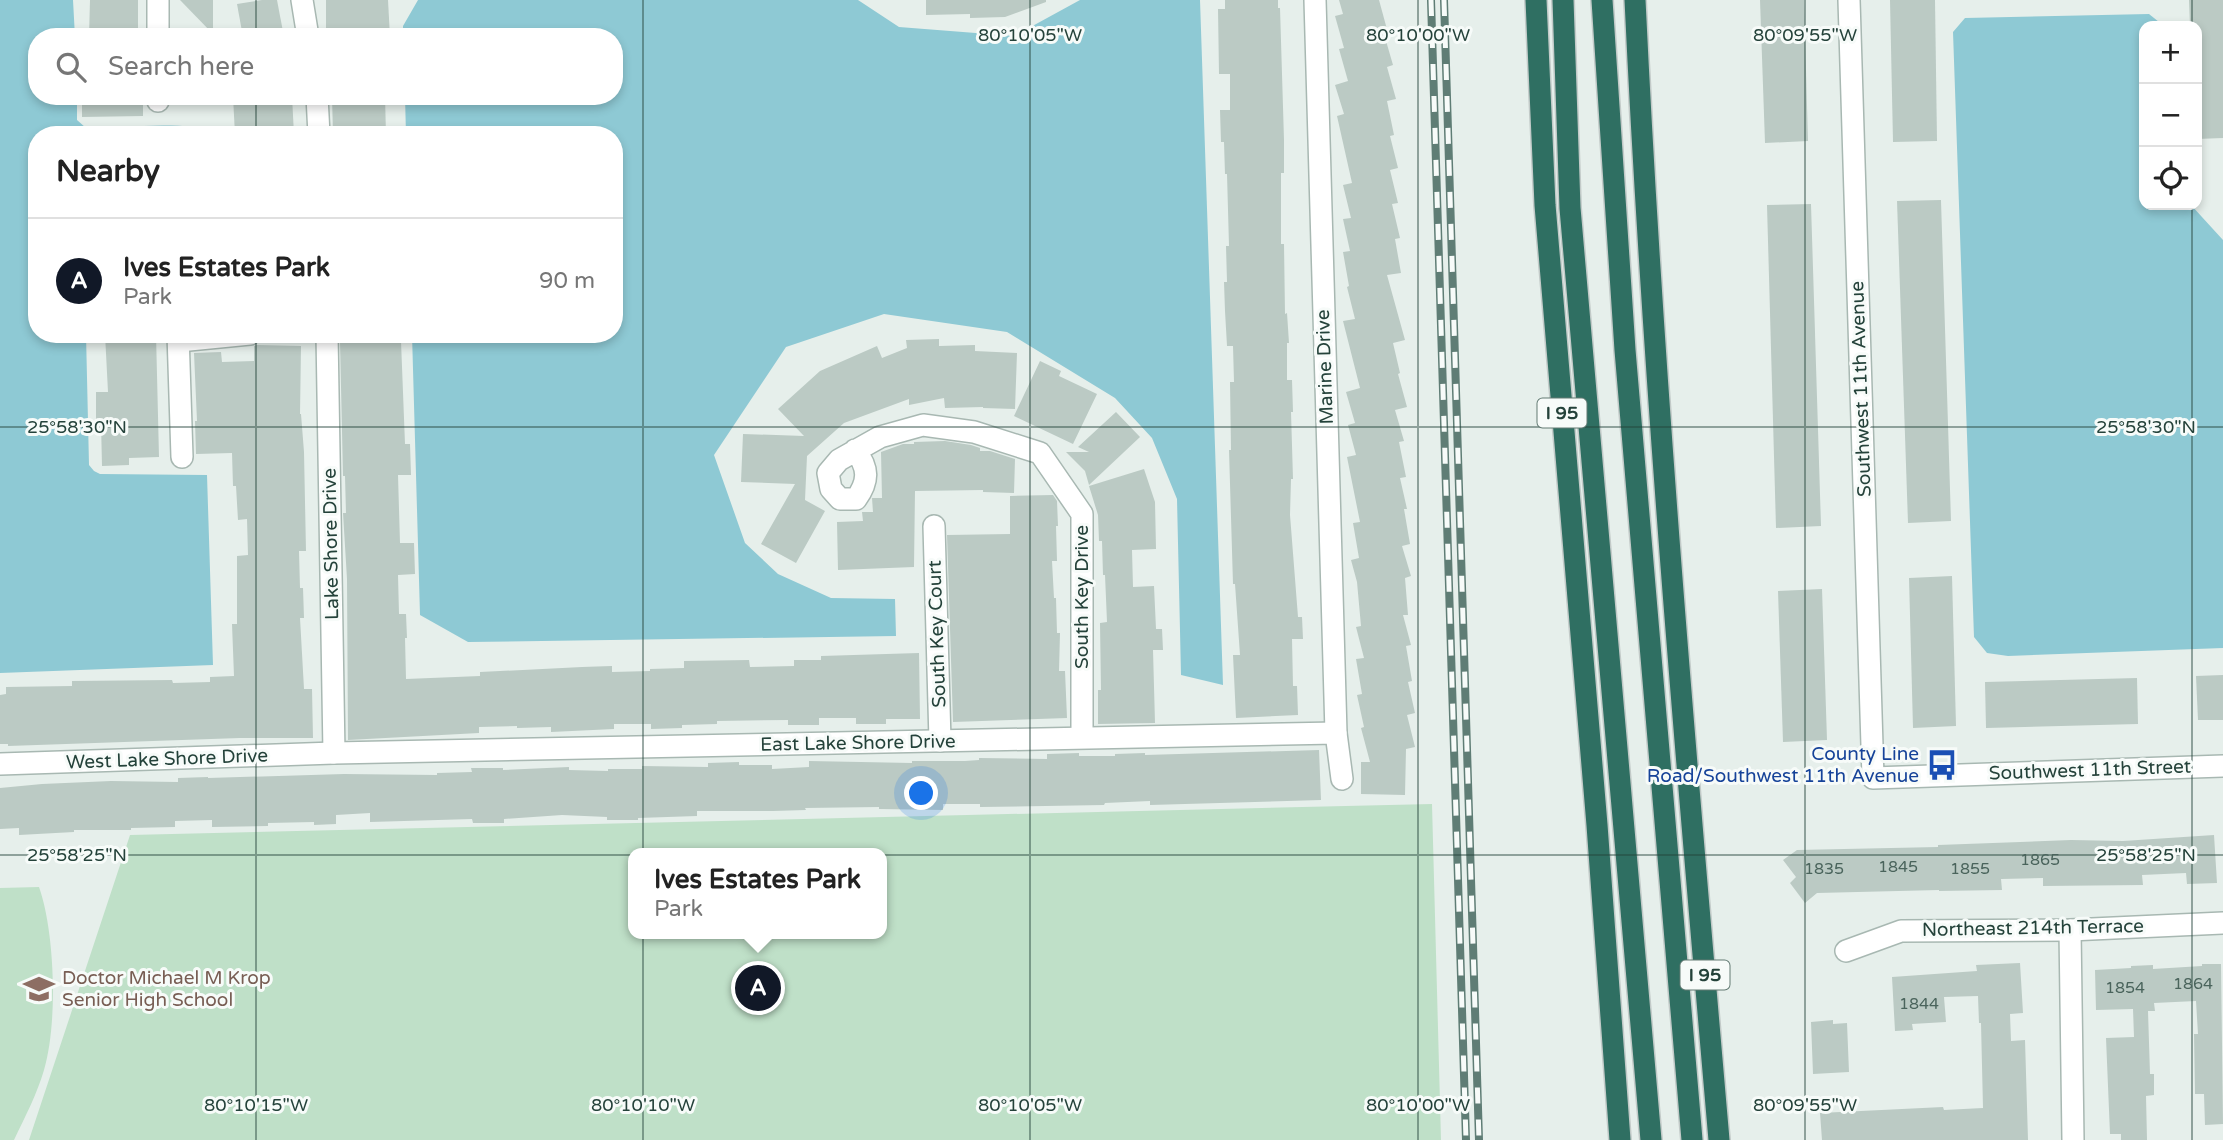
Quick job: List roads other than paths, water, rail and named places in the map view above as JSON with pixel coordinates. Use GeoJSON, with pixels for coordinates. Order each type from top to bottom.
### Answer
{"type":"FeatureCollection","features":[{"type":"Feature","properties":{"kind":"highway","name":"I 95"},"geometry":{"type":"LineString","coordinates":[[1535,0],[1545,205],[1597,825],[1620,1140]]}},
{"type":"Feature","properties":{"kind":"highway"},"geometry":{"type":"LineString","coordinates":[[1563,0],[1570,208],[1651,1140]]}},
{"type":"Feature","properties":{"kind":"highway"},"geometry":{"type":"LineString","coordinates":[[1602,0],[1625,351],[1692,1140]]}},
{"type":"Feature","properties":{"kind":"highway","name":"I 95"},"geometry":{"type":"LineString","coordinates":[[1634,0],[1646,225],[1689,795],[1719,1140]]}},
{"type":"Feature","properties":{"kind":"street"},"geometry":{"type":"LineString","coordinates":[[158,0],[158,28]]}},
{"type":"Feature","properties":{"kind":"street"},"geometry":{"type":"LineString","coordinates":[[302,0],[307,28]]}},
{"type":"Feature","properties":{"kind":"street","name":"Marine Drive"},"geometry":{"type":"LineString","coordinates":[[1315,0],[1336,733]]}},
{"type":"Feature","properties":{"kind":"street","name":"Southwest 11th Avenue"},"geometry":{"type":"LineString","coordinates":[[1849,0],[1873,778]]}},
{"type":"Feature","properties":{"kind":"street"},"geometry":{"type":"LineString","coordinates":[[317,105],[319,126]]}},
{"type":"Feature","properties":{"kind":"street"},"geometry":{"type":"LineString","coordinates":[[178,343],[182,457]]}},
{"type":"Feature","properties":{"kind":"street","name":"Lake Shore Drive"},"geometry":{"type":"LineString","coordinates":[[327,343],[334,753]]}},
{"type":"Feature","properties":{"kind":"street","name":"South Key Drive"},"geometry":{"type":"LineString","coordinates":[[855,450],[880,437],[923,425],[974,432],[1040,453],[1082,514],[1083,737]]}},
{"type":"Feature","properties":{"kind":"street","name":"South Key Court"},"geometry":{"type":"LineString","coordinates":[[934,526],[940,741]]}},
{"type":"Feature","properties":{"kind":"street"},"geometry":{"type":"LineString","coordinates":[[1336,733],[1342,779]]}},
{"type":"Feature","properties":{"kind":"street","name":"East Lake Shore Drive"},"geometry":{"type":"LineString","coordinates":[[334,753],[1336,733]]}},
{"type":"Feature","properties":{"kind":"street","name":"West Lake Shore Drive"},"geometry":{"type":"LineString","coordinates":[[0,764],[334,753]]}},
{"type":"Feature","properties":{"kind":"street","name":"Southwest 11th Street"},"geometry":{"type":"LineString","coordinates":[[1873,778],[2223,766]]}},
{"type":"Feature","properties":{"kind":"street","name":"Northeast 214th Terrace"},"geometry":{"type":"LineString","coordinates":[[1846,951],[1901,931],[2070,930],[2223,923]]}},
{"type":"Feature","properties":{"kind":"street"},"geometry":{"type":"LineString","coordinates":[[2070,930],[2073,1140]]}},
{"type":"Feature","properties":{"kind":"water"},"geometry":{"type":"Polygon","coordinates":[[[0,0],[73,0],[75,28],[28,28],[28,105],[77,105],[77,120],[84,126],[28,126],[28,343],[86,343],[89,465],[94,471],[100,474],[207,475],[213,665],[0,673],[0,0]]]}},
{"type":"Feature","properties":{"kind":"water"},"geometry":{"type":"Polygon","coordinates":[[[418,0],[858,0],[899,27],[1014,36],[1080,0],[1200,0],[1223,685],[1181,675],[1177,499],[1152,438],[1115,398],[1007,332],[884,314],[786,347],[714,455],[745,543],[778,574],[831,598],[895,599],[896,636],[468,642],[420,615],[412,343],[623,343],[623,126],[406,126],[405,105],[623,105],[623,28],[403,26],[418,0]]]}},
{"type":"Feature","properties":{"kind":"water"},"geometry":{"type":"Polygon","coordinates":[[[2149,14],[2158,21],[2139,21],[2139,210],[2196,210],[2223,240],[2223,648],[2008,656],[1987,653],[1974,637],[1953,32],[1965,18],[2149,14]]]}},
{"type":"Feature","properties":{"kind":"railway"},"geometry":{"type":"LineString","coordinates":[[1431,0],[1466,1140]]}},
{"type":"Feature","properties":{"kind":"railway"},"geometry":{"type":"LineString","coordinates":[[1444,0],[1479,1140]]}},
{"type":"Feature","properties":{"kind":"place","name":"County Line Road/Southwest 11th Avenue"},"geometry":{"type":"Point","coordinates":[1942,765]}},
{"type":"Feature","properties":{"kind":"place","name":"Ives Estates Park"},"geometry":{"type":"Point","coordinates":[758,988]}},
{"type":"Feature","properties":{"kind":"place","name":"Doctor Michael M Krop Senior High School"},"geometry":{"type":"Point","coordinates":[39,989]}}]}
